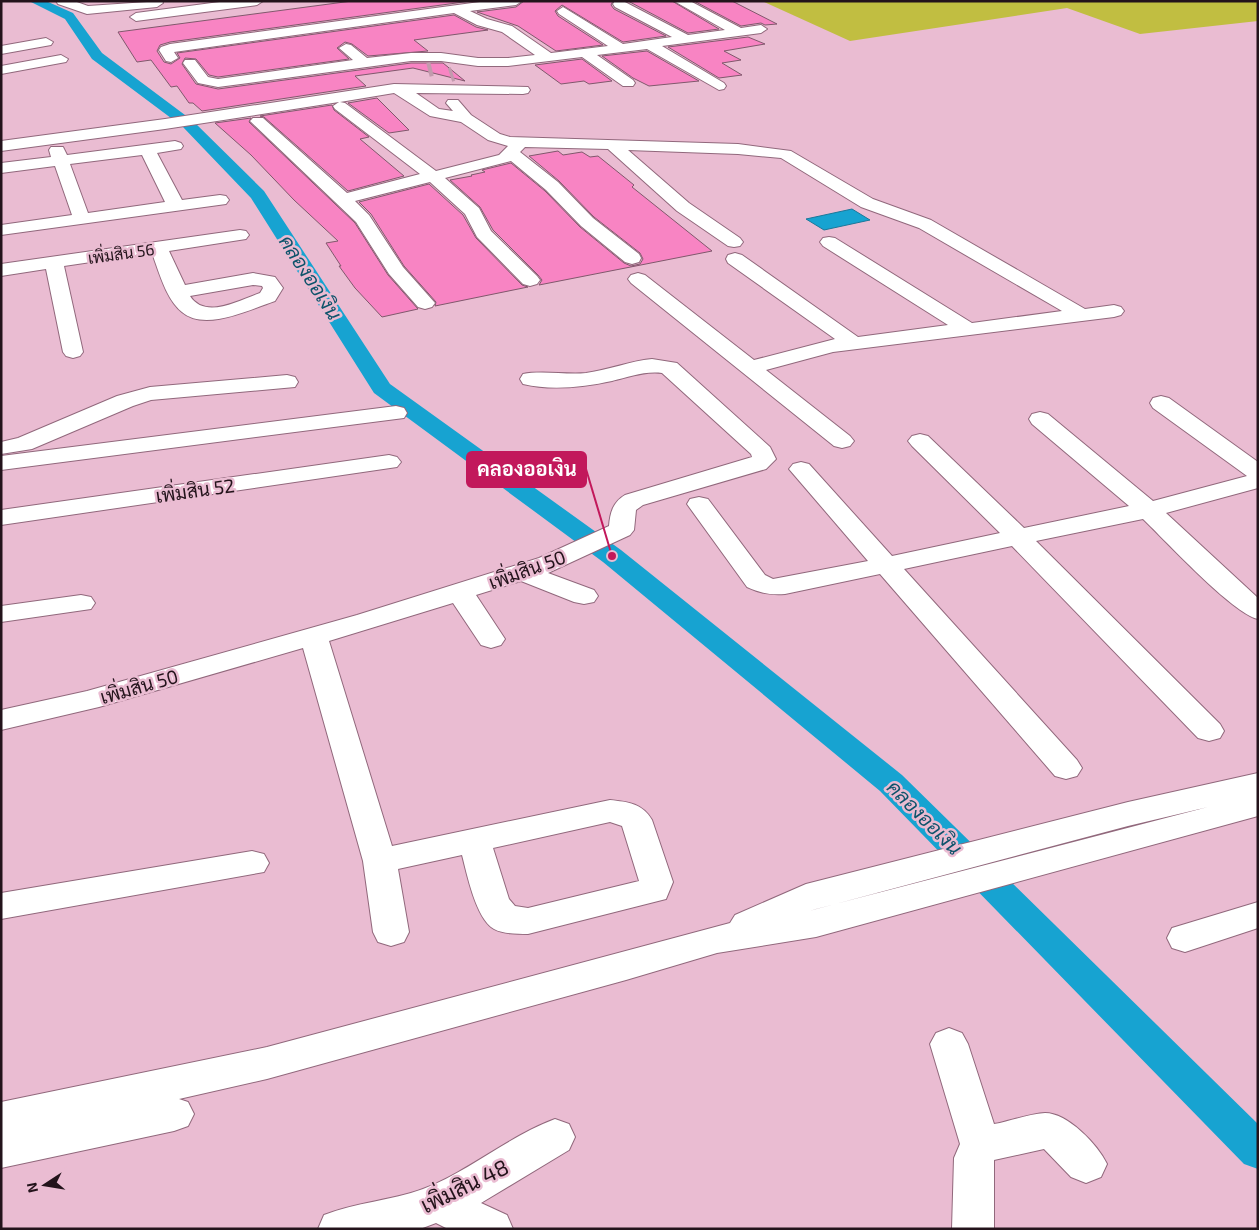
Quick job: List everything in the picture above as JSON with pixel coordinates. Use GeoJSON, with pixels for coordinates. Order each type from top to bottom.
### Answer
{"type":"FeatureCollection","features":[{"type":"Feature","properties":{"kind":"street"},"geometry":{"type":"LineString","coordinates":[[62,1],[87,10],[172,1]]}},
{"type":"Feature","properties":{"kind":"street"},"geometry":{"type":"LineString","coordinates":[[136,17],[257,1]]}},
{"type":"Feature","properties":{"kind":"street"},"geometry":{"type":"LineString","coordinates":[[154,42],[158,47],[170,53],[234,39],[387,18],[451,5],[516,1]]}},
{"type":"Feature","properties":{"kind":"street"},"geometry":{"type":"LineString","coordinates":[[680,1],[739,32]]}},
{"type":"Feature","properties":{"kind":"street"},"geometry":{"type":"LineString","coordinates":[[619,4],[686,40]]}},
{"type":"Feature","properties":{"kind":"street"},"geometry":{"type":"LineString","coordinates":[[451,5],[482,22],[507,29],[549,58]]}},
{"type":"Feature","properties":{"kind":"street"},"geometry":{"type":"LineString","coordinates":[[371,7],[401,28]]}},
{"type":"Feature","properties":{"kind":"street"},"geometry":{"type":"LineString","coordinates":[[564,11],[621,48]]}},
{"type":"Feature","properties":{"kind":"street"},"geometry":{"type":"LineString","coordinates":[[298,17],[323,39]]}},
{"type":"Feature","properties":{"kind":"street"},"geometry":{"type":"LineString","coordinates":[[222,27],[244,50]]}},
{"type":"Feature","properties":{"kind":"street"},"geometry":{"type":"LineString","coordinates":[[190,63],[203,80],[219,88],[285,75],[365,66],[411,57],[441,57],[465,62],[496,63],[650,45],[761,28]]}},
{"type":"Feature","properties":{"kind":"street"},"geometry":{"type":"LineString","coordinates":[[1,50],[46,42]]}},
{"type":"Feature","properties":{"kind":"street"},"geometry":{"type":"LineString","coordinates":[[650,45],[719,86]]}},
{"type":"Feature","properties":{"kind":"street"},"geometry":{"type":"LineString","coordinates":[[346,48],[365,66]]}},
{"type":"Feature","properties":{"kind":"street"},"geometry":{"type":"LineString","coordinates":[[585,53],[628,82]]}},
{"type":"Feature","properties":{"kind":"street"},"geometry":{"type":"LineString","coordinates":[[1,70],[61,59]]}},
{"type":"Feature","properties":{"kind":"street"},"geometry":{"type":"LineString","coordinates":[[514,61],[532,76]]}},
{"type":"Feature","properties":{"kind":"street"},"geometry":{"type":"LineString","coordinates":[[432,69],[465,62]]}},
{"type":"Feature","properties":{"kind":"street"},"geometry":{"type":"LineString","coordinates":[[433,88],[464,68],[465,62]]}},
{"type":"Feature","properties":{"kind":"street"},"geometry":{"type":"LineString","coordinates":[[273,64],[296,85]]}},
{"type":"Feature","properties":{"kind":"street"},"geometry":{"type":"LineString","coordinates":[[394,89],[400,82],[414,76]]}},
{"type":"Feature","properties":{"kind":"street"},"geometry":{"type":"LineString","coordinates":[[433,88],[454,104],[465,118],[516,148],[587,222],[632,258]]}},
{"type":"Feature","properties":{"kind":"street"},"geometry":{"type":"LineString","coordinates":[[394,89],[406,93],[435,112],[465,118]]}},
{"type":"Feature","properties":{"kind":"street"},"geometry":{"type":"LineString","coordinates":[[1,146],[203,115],[394,89],[523,90]]}},
{"type":"Feature","properties":{"kind":"street"},"geometry":{"type":"LineString","coordinates":[[340,106],[434,177],[473,212],[483,233],[530,280]]}},
{"type":"Feature","properties":{"kind":"street"},"geometry":{"type":"LineString","coordinates":[[1,138],[164,121]]}},
{"type":"Feature","properties":{"kind":"street"},"geometry":{"type":"LineString","coordinates":[[258,121],[363,219],[396,270],[425,303]]}},
{"type":"Feature","properties":{"kind":"street"},"geometry":{"type":"LineString","coordinates":[[343,199],[505,158],[516,148],[613,145],[738,149],[785,154],[867,203],[925,224],[1082,315]]}},
{"type":"Feature","properties":{"kind":"street"},"geometry":{"type":"LineString","coordinates":[[613,145],[734,251],[855,344]]}},
{"type":"Feature","properties":{"kind":"street"},"geometry":{"type":"LineString","coordinates":[[1,168],[59,155],[147,150],[175,146]]}},
{"type":"Feature","properties":{"kind":"street"},"geometry":{"type":"LineString","coordinates":[[147,150],[176,206]]}},
{"type":"Feature","properties":{"kind":"street"},"geometry":{"type":"LineString","coordinates":[[59,155],[82,219]]}},
{"type":"Feature","properties":{"kind":"street"},"geometry":{"type":"LineString","coordinates":[[1,230],[220,200]]}},
{"type":"Feature","properties":{"kind":"street","name":"เพิ่มสิน 56"},"geometry":{"type":"LineString","coordinates":[[1,270],[240,236]]}},
{"type":"Feature","properties":{"kind":"street"},"geometry":{"type":"LineString","coordinates":[[829,242],[968,329]]}},
{"type":"Feature","properties":{"kind":"street"},"geometry":{"type":"LineString","coordinates":[[158,247],[179,292]]}},
{"type":"Feature","properties":{"kind":"street"},"geometry":{"type":"LineString","coordinates":[[54,262],[73,352]]}},
{"type":"Feature","properties":{"kind":"street"},"geometry":{"type":"LineString","coordinates":[[638,279],[842,441]]}},
{"type":"Feature","properties":{"kind":"street"},"geometry":{"type":"LineString","coordinates":[[749,368],[832,346],[1114,312]]}},
{"type":"Feature","properties":{"kind":"street","name":"เพิ่มสิน 50"},"geometry":{"type":"LineString","coordinates":[[1,720],[89,700],[314,636],[548,564],[621,530],[623,510],[628,502],[758,464],[764,460],[762,452],[669,368],[660,365],[632,368],[595,377],[556,382],[531,380]]}},
{"type":"Feature","properties":{"kind":"street"},"geometry":{"type":"LineString","coordinates":[[1,448],[24,444],[125,401],[150,394],[287,382]]}},
{"type":"Feature","properties":{"kind":"street"},"geometry":{"type":"LineString","coordinates":[[1161,403],[1258,472]]}},
{"type":"Feature","properties":{"kind":"street"},"geometry":{"type":"LineString","coordinates":[[1,463],[396,413]]}},
{"type":"Feature","properties":{"kind":"street"},"geometry":{"type":"LineString","coordinates":[[1040,419],[1148,510],[1249,605],[1258,628]]}},
{"type":"Feature","properties":{"kind":"street"},"geometry":{"type":"LineString","coordinates":[[920,441],[1018,537],[1209,731]]}},
{"type":"Feature","properties":{"kind":"street","name":"เพิ่มสิน 52"},"geometry":{"type":"LineString","coordinates":[[1,518],[389,462]]}},
{"type":"Feature","properties":{"kind":"street"},"geometry":{"type":"LineString","coordinates":[[801,469],[1066,768]]}},
{"type":"Feature","properties":{"kind":"street"},"geometry":{"type":"LineString","coordinates":[[699,504],[756,581],[770,587],[785,586],[1148,510],[1258,481]]}},
{"type":"Feature","properties":{"kind":"street"},"geometry":{"type":"LineString","coordinates":[[522,572],[584,596]]}},
{"type":"Feature","properties":{"kind":"street"},"geometry":{"type":"LineString","coordinates":[[460,592],[491,639]]}},
{"type":"Feature","properties":{"kind":"street"},"geometry":{"type":"LineString","coordinates":[[1,614],[81,603]]}},
{"type":"Feature","properties":{"kind":"street"},"geometry":{"type":"LineString","coordinates":[[314,636],[380,862],[391,932]]}},
{"type":"Feature","properties":{"kind":"street"},"geometry":{"type":"LineString","coordinates":[[1,1120],[267,1064],[616,969],[811,910],[1138,824],[1258,784]]}},
{"type":"Feature","properties":{"kind":"street"},"geometry":{"type":"LineString","coordinates":[[1138,824],[1258,805]]}},
{"type":"Feature","properties":{"kind":"street"},"geometry":{"type":"LineString","coordinates":[[380,862],[474,841],[610,811],[627,813],[636,820],[656,882],[654,890],[528,921],[505,919],[493,904],[474,841]]}},
{"type":"Feature","properties":{"kind":"street"},"geometry":{"type":"LineString","coordinates":[[1,906],[252,863]]}},
{"type":"Feature","properties":{"kind":"street"},"geometry":{"type":"LineString","coordinates":[[1185,938],[1258,915]]}},
{"type":"Feature","properties":{"kind":"street"},"geometry":{"type":"LineString","coordinates":[[949,1044],[981,1145],[974,1158],[973,1229]]}},
{"type":"Feature","properties":{"kind":"street"},"geometry":{"type":"LineString","coordinates":[[1,1150],[174,1114]]}},
{"type":"Feature","properties":{"kind":"street"},"geometry":{"type":"LineString","coordinates":[[981,1145],[1046,1131],[1058,1136],[1086,1164]]}},
{"type":"Feature","properties":{"kind":"street","name":"เพิ่มสิน 48"},"geometry":{"type":"LineString","coordinates":[[339,1229],[399,1215],[438,1203],[555,1137]]}},
{"type":"Feature","properties":{"kind":"street"},"geometry":{"type":"LineString","coordinates":[[438,1203],[492,1229]]}},
{"type":"Feature","properties":{"kind":"shaded area"},"geometry":{"type":"Polygon","coordinates":[[[762,1],[1258,1],[1258,21],[1140,34],[1067,8],[850,41],[762,1]]]}},
{"type":"Feature","properties":{"kind":"water"},"geometry":{"type":"Polygon","coordinates":[[[852,209],[870,220],[824,230],[806,219],[852,209]]]}},
{"type":"Feature","properties":{"kind":"building"},"geometry":{"type":"Polygon","coordinates":[[[352,1],[471,1],[170,42],[160,45],[157,51],[164,62],[171,64],[180,58],[177,53],[454,15],[476,27],[488,30],[414,40],[428,51],[368,56],[352,44],[345,42],[337,48],[349,59],[218,77],[209,75],[196,59],[185,58],[182,64],[196,84],[218,89],[411,63],[443,63],[465,81],[413,68],[355,76],[366,86],[202,111],[193,103],[189,103],[177,86],[171,87],[151,60],[137,62],[118,32],[352,1]]]}},
{"type":"Feature","properties":{"kind":"building"},"geometry":{"type":"Polygon","coordinates":[[[524,1],[613,1],[611,5],[614,9],[666,36],[623,42],[562,5],[555,11],[558,16],[603,45],[556,51],[518,26],[477,12],[516,7],[524,1]]]}},
{"type":"Feature","properties":{"kind":"building"},"geometry":{"type":"Polygon","coordinates":[[[628,1],[672,1],[719,29],[688,33],[628,1]]]}},
{"type":"Feature","properties":{"kind":"building"},"geometry":{"type":"Polygon","coordinates":[[[694,1],[732,1],[777,24],[765,25],[761,23],[741,26],[694,1]]]}},
{"type":"Feature","properties":{"kind":"building"},"geometry":{"type":"Polygon","coordinates":[[[748,37],[765,44],[724,51],[741,60],[722,63],[742,75],[719,78],[668,47],[748,37]]]}},
{"type":"Feature","properties":{"kind":"building"},"geometry":{"type":"Polygon","coordinates":[[[647,51],[699,81],[649,86],[633,78],[602,56],[647,51]]]}},
{"type":"Feature","properties":{"kind":"building"},"geometry":{"type":"Polygon","coordinates":[[[582,59],[612,81],[589,84],[584,81],[561,84],[535,65],[582,59]]]}},
{"type":"Feature","properties":{"kind":"building"},"geometry":{"type":"Polygon","coordinates":[[[377,98],[409,130],[389,133],[348,103],[377,98]]]}},
{"type":"Feature","properties":{"kind":"building"},"geometry":{"type":"Polygon","coordinates":[[[332,105],[334,110],[369,137],[360,139],[404,176],[348,191],[264,117],[260,116],[332,105]]]}},
{"type":"Feature","properties":{"kind":"building"},"geometry":{"type":"Polygon","coordinates":[[[251,118],[249,122],[355,223],[388,275],[418,309],[382,317],[355,288],[339,266],[341,266],[326,243],[338,241],[294,200],[251,155],[215,123],[251,118]]]}},
{"type":"Feature","properties":{"kind":"building"},"geometry":{"type":"Polygon","coordinates":[[[558,151],[563,155],[582,152],[590,157],[598,156],[634,185],[632,187],[712,251],[539,285],[542,280],[538,275],[493,230],[480,207],[450,180],[472,176],[485,172],[482,170],[511,163],[545,191],[580,227],[624,263],[631,266],[640,264],[643,259],[640,253],[594,217],[559,181],[529,156],[558,151]]]}},
{"type":"Feature","properties":{"kind":"building"},"geometry":{"type":"Polygon","coordinates":[[[429,184],[463,215],[476,238],[522,285],[528,287],[435,306],[436,302],[404,266],[371,214],[359,202],[429,184]]]}},
{"type":"Feature","properties":{"kind":"waterway","name":"คลองออเงิน"},"geometry":{"type":"LineString","coordinates":[[35,1],[69,16],[97,56],[188,124],[258,195],[382,388],[612,556],[891,783],[1258,1151]]}},
{"type":"Feature","properties":{"kind":"tunnel"},"geometry":{"type":"LineString","coordinates":[[428,70],[432,69]]}},
{"type":"Feature","properties":{"kind":"place","name":"คลองออเงิน"},"geometry":{"type":"Point","coordinates":[612,556]}}]}
